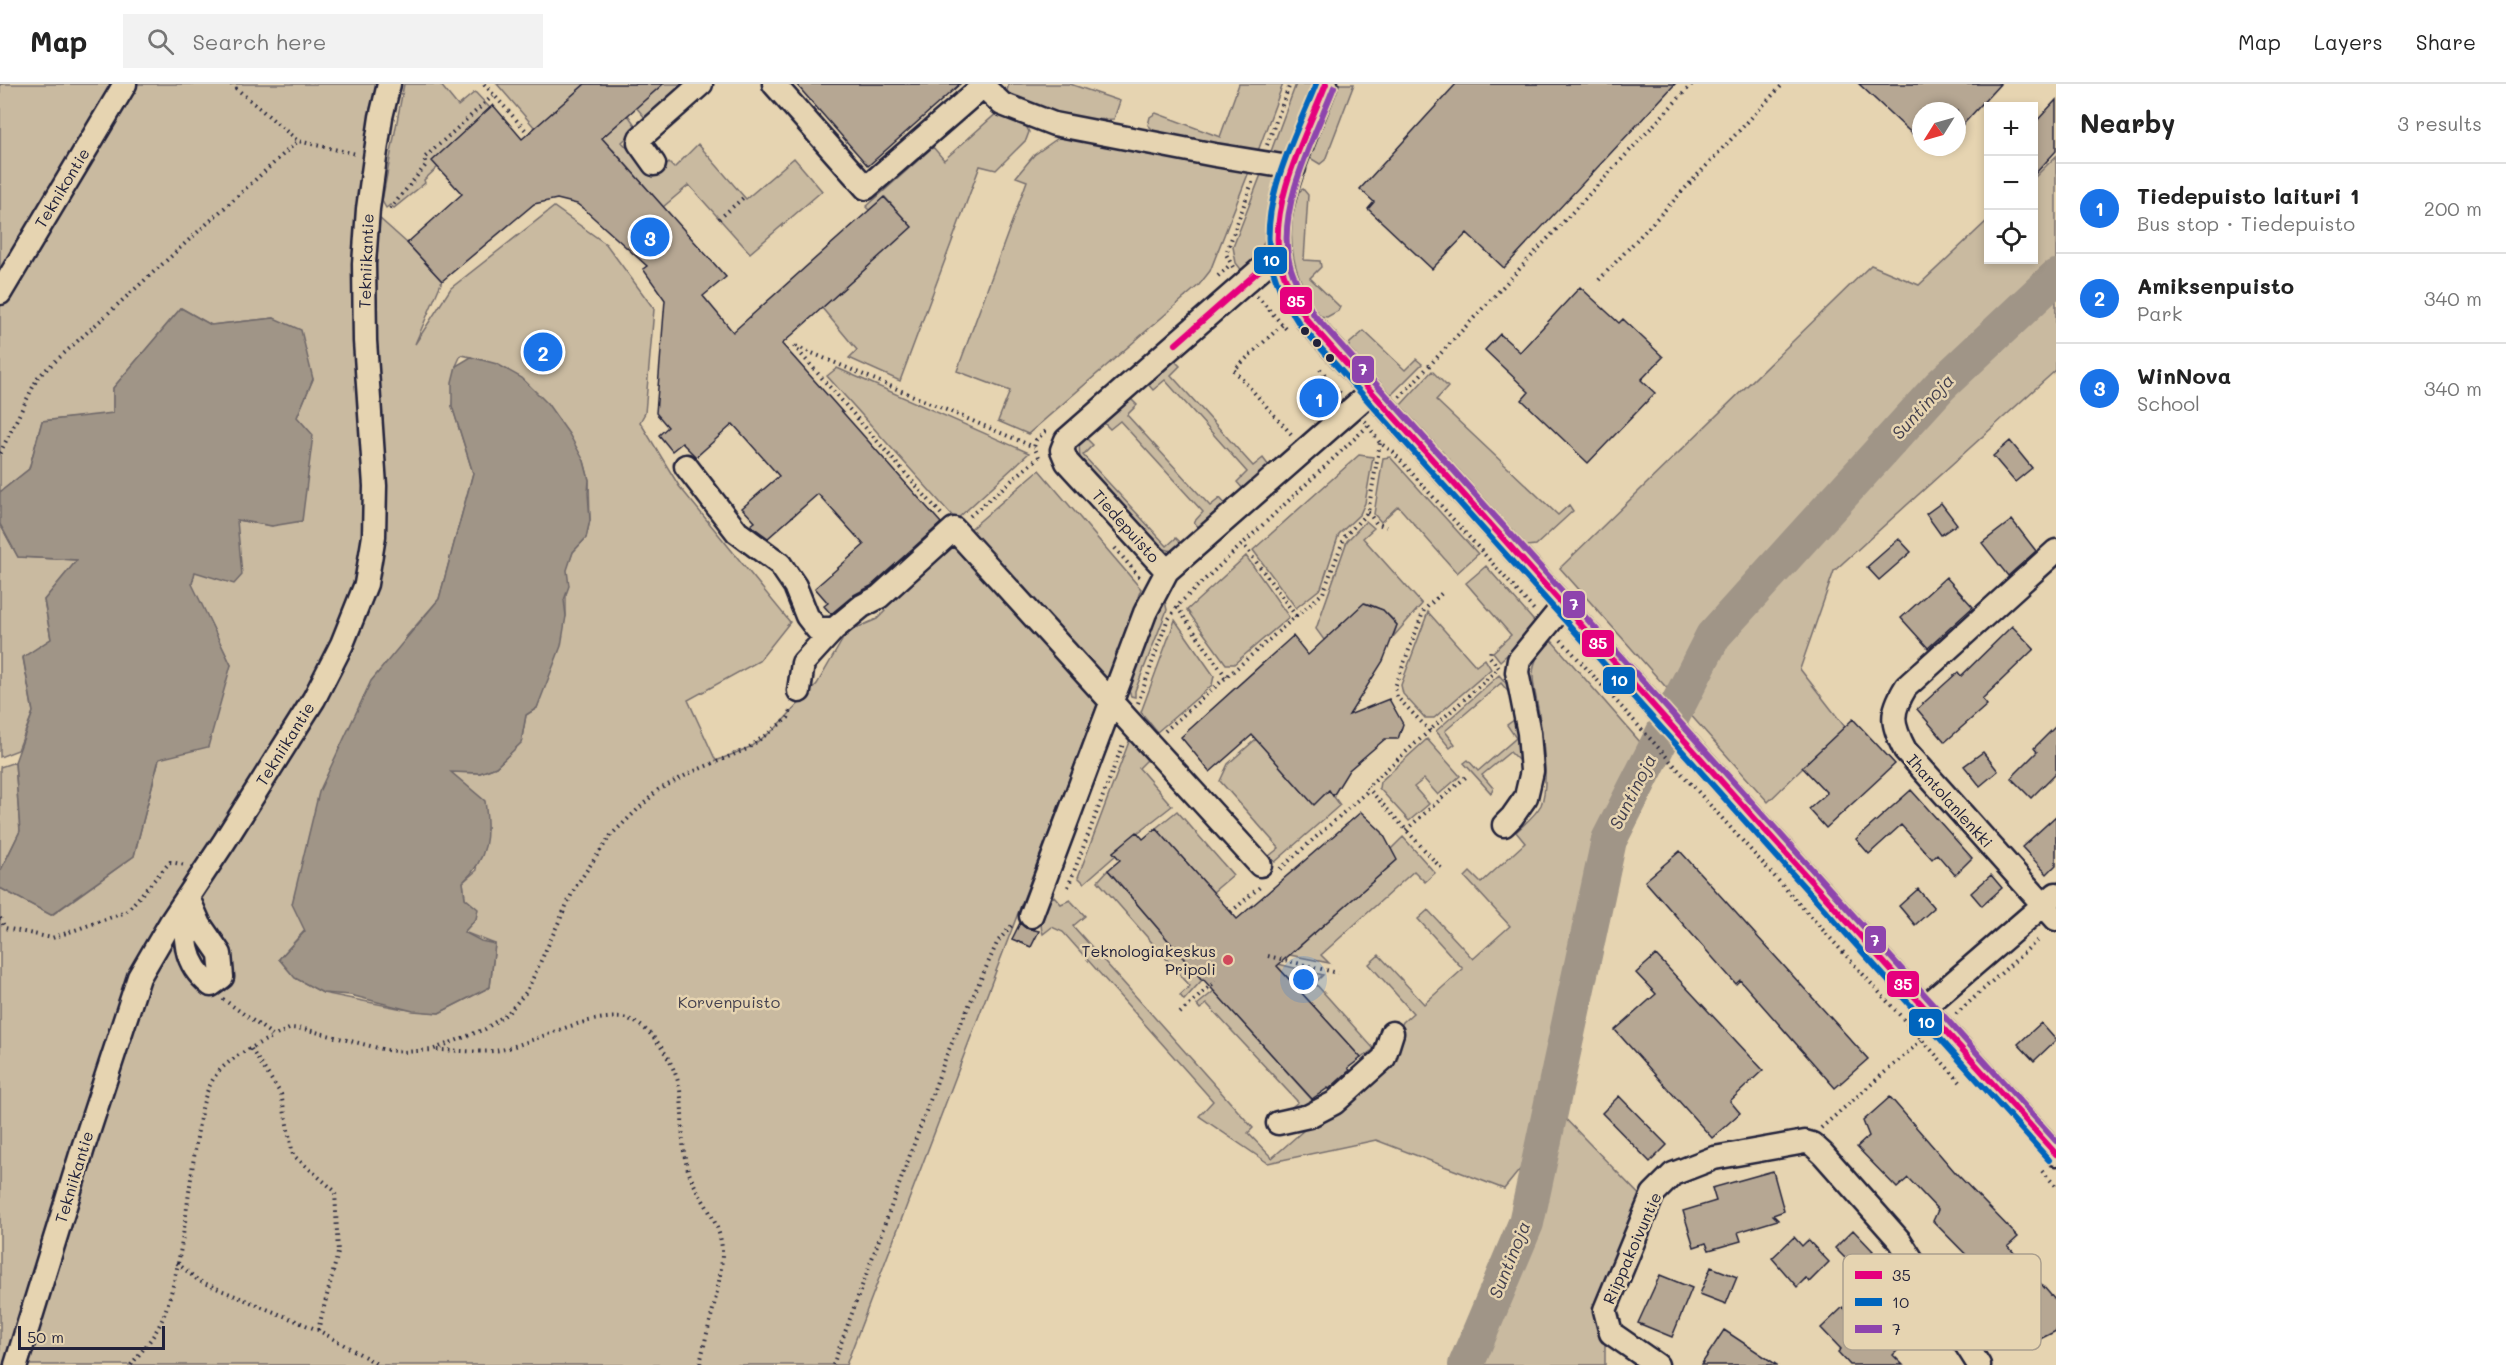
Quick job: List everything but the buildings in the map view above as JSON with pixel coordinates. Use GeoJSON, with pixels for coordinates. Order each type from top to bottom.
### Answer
{"type":"FeatureCollection","features":[{"type":"Feature","properties":{"kind":"street","name":"Teknikontie"},"geometry":{"type":"LineString","coordinates":[[0,293],[125,84]]}},
{"type":"Feature","properties":{"kind":"street","name":"Tekniikantie"},"geometry":{"type":"LineString","coordinates":[[15,1365],[136,987],[171,922],[314,699],[342,644],[366,584],[374,536],[375,486],[365,340],[364,264],[376,212],[375,158],[389,84]]}},
{"type":"Feature","properties":{"kind":"street"},"geometry":{"type":"LineString","coordinates":[[654,164],[639,143],[640,138],[701,84]]}},
{"type":"Feature","properties":{"kind":"street"},"geometry":{"type":"LineString","coordinates":[[774,84],[866,188],[982,85],[1002,104],[1054,124],[1215,156],[1294,168]]}},
{"type":"Feature","properties":{"kind":"street"},"geometry":{"type":"LineString","coordinates":[[1326,84],[1294,168],[1280,214],[1278,254],[1288,286],[1306,320],[1941,1025],[2048,1161]]}},
{"type":"Feature","properties":{"kind":"street","name":"Tiedepuisto"},"geometry":{"type":"LineString","coordinates":[[1278,254],[1066,440],[1062,450],[1067,462],[1162,581],[1371,392]]}},
{"type":"Feature","properties":{"kind":"street"},"geometry":{"type":"LineString","coordinates":[[686,466],[737,532],[780,564],[795,586],[807,616],[817,629],[834,629]]}},
{"type":"Feature","properties":{"kind":"street"},"geometry":{"type":"LineString","coordinates":[[799,691],[803,663],[834,629],[862,606],[879,597],[954,529],[1267,873]]}},
{"type":"Feature","properties":{"kind":"street","name":"Ihantolanlenkki"},"geometry":{"type":"LineString","coordinates":[[2051,912],[1905,750],[1894,729],[1894,706],[1906,687],[2056,551]]}},
{"type":"Feature","properties":{"kind":"street"},"geometry":{"type":"LineString","coordinates":[[1035,906],[1145,613],[1162,581]]}},
{"type":"Feature","properties":{"kind":"street"},"geometry":{"type":"LineString","coordinates":[[1504,825],[1512,818],[1526,797],[1532,771],[1529,733],[1516,672],[1519,660],[1563,606]]}},
{"type":"Feature","properties":{"kind":"street"},"geometry":{"type":"LineString","coordinates":[[188,898],[200,925],[220,954],[222,977],[211,985]]}},
{"type":"Feature","properties":{"kind":"street"},"geometry":{"type":"LineString","coordinates":[[1925,1007],[2051,912]]}},
{"type":"Feature","properties":{"kind":"street"},"geometry":{"type":"LineString","coordinates":[[1278,1123],[1309,1116],[1334,1103],[1384,1058],[1392,1033]]}},
{"type":"Feature","properties":{"kind":"street"},"geometry":{"type":"LineString","coordinates":[[1804,1142],[1812,1144],[1823,1154],[1900,1241],[1908,1254]]}},
{"type":"Feature","properties":{"kind":"street","name":"Riippakoivuntie"},"geometry":{"type":"LineString","coordinates":[[1657,1365],[1611,1333],[1605,1310],[1653,1194],[1673,1174],[1714,1158],[1804,1142]]}},
{"type":"Feature","properties":{"kind":"street"},"geometry":{"type":"LineString","coordinates":[[1970,1350],[1980,1365]]}},
{"type":"Feature","properties":{"kind":"path"},"geometry":{"type":"LineString","coordinates":[[231,84],[298,141],[375,158]]}},
{"type":"Feature","properties":{"kind":"path"},"geometry":{"type":"LineString","coordinates":[[484,84],[529,134]]}},
{"type":"Feature","properties":{"kind":"path"},"geometry":{"type":"LineString","coordinates":[[1068,887],[1167,621],[1178,606],[1386,409],[1481,312],[1692,84]]}},
{"type":"Feature","properties":{"kind":"path"},"geometry":{"type":"LineString","coordinates":[[1599,280],[1782,84]]}},
{"type":"Feature","properties":{"kind":"path"},"geometry":{"type":"LineString","coordinates":[[376,212],[426,165],[424,158],[494,95]]}},
{"type":"Feature","properties":{"kind":"path"},"geometry":{"type":"LineString","coordinates":[[0,453],[38,377],[298,141]]}},
{"type":"Feature","properties":{"kind":"path"},"geometry":{"type":"LineString","coordinates":[[719,219],[744,197]]}},
{"type":"Feature","properties":{"kind":"path"},"geometry":{"type":"LineString","coordinates":[[1213,280],[1231,264]]}},
{"type":"Feature","properties":{"kind":"path"},"geometry":{"type":"LineString","coordinates":[[1282,325],[1234,369],[1322,469]]}},
{"type":"Feature","properties":{"kind":"path"},"geometry":{"type":"LineString","coordinates":[[1039,457],[954,529],[794,345],[1034,447],[1046,465]]}},
{"type":"Feature","properties":{"kind":"path"},"geometry":{"type":"LineString","coordinates":[[1034,447],[1036,440],[1054,424]]}},
{"type":"Feature","properties":{"kind":"path"},"geometry":{"type":"LineString","coordinates":[[1150,744],[1323,593],[1345,536],[1368,512],[1380,443]]}},
{"type":"Feature","properties":{"kind":"path"},"geometry":{"type":"LineString","coordinates":[[1368,512],[1376,523],[1386,527]]}},
{"type":"Feature","properties":{"kind":"path"},"geometry":{"type":"LineString","coordinates":[[1243,544],[1296,616]]}},
{"type":"Feature","properties":{"kind":"path"},"geometry":{"type":"LineString","coordinates":[[1112,545],[1142,580],[1162,581],[1226,677]]}},
{"type":"Feature","properties":{"kind":"path"},"geometry":{"type":"LineString","coordinates":[[1430,731],[1397,697],[1395,687],[1424,610],[1443,592]]}},
{"type":"Feature","properties":{"kind":"path"},"geometry":{"type":"LineString","coordinates":[[1441,868],[1366,787],[1499,668],[1490,657],[1491,647]]}},
{"type":"Feature","properties":{"kind":"path"},"geometry":{"type":"LineString","coordinates":[[432,1050],[485,1029],[508,1013],[527,991],[574,889],[618,828],[658,790],[692,771],[747,749],[788,718],[799,691]]}},
{"type":"Feature","properties":{"kind":"path"},"geometry":{"type":"LineString","coordinates":[[1645,734],[1969,1091]]}},
{"type":"Feature","properties":{"kind":"path"},"geometry":{"type":"LineString","coordinates":[[1406,830],[1468,775]]}},
{"type":"Feature","properties":{"kind":"path"},"geometry":{"type":"LineString","coordinates":[[1231,912],[1267,873],[1369,790]]}},
{"type":"Feature","properties":{"kind":"path"},"geometry":{"type":"LineString","coordinates":[[0,918],[4,928],[52,938],[126,912],[170,862],[206,870]]}},
{"type":"Feature","properties":{"kind":"path"},"geometry":{"type":"LineString","coordinates":[[833,1365],[946,1054],[998,941],[1035,906]]}},
{"type":"Feature","properties":{"kind":"path"},"geometry":{"type":"LineString","coordinates":[[1804,1142],[1941,1025],[2051,912]]}},
{"type":"Feature","properties":{"kind":"path"},"geometry":{"type":"LineString","coordinates":[[1268,956],[1338,973]]}},
{"type":"Feature","properties":{"kind":"path"},"geometry":{"type":"LineString","coordinates":[[1180,1013],[1216,981]]}},
{"type":"Feature","properties":{"kind":"path"},"geometry":{"type":"LineString","coordinates":[[211,985],[229,1005],[274,1036]]}},
{"type":"Feature","properties":{"kind":"path"},"geometry":{"type":"LineString","coordinates":[[131,1365],[152,1338],[163,1316],[177,1263],[204,1101],[220,1070],[250,1048],[291,1028],[304,1029],[386,1050],[502,1050],[589,1021],[625,1018],[644,1028],[661,1045],[679,1085],[682,1153],[689,1174],[713,1218],[722,1248],[719,1277],[700,1365]]}},
{"type":"Feature","properties":{"kind":"path"},"geometry":{"type":"LineString","coordinates":[[250,1048],[281,1094],[293,1155],[336,1191],[338,1253],[318,1330]]}},
{"type":"Feature","properties":{"kind":"path"},"geometry":{"type":"LineString","coordinates":[[2048,1161],[2056,1186]]}},
{"type":"Feature","properties":{"kind":"path"},"geometry":{"type":"LineString","coordinates":[[177,1263],[198,1281],[318,1330],[379,1365]]}},
{"type":"Feature","properties":{"kind":"green space","name":"Korvenpuisto"},"geometry":{"type":"Polygon","coordinates":[[[0,84],[389,84],[368,208],[407,243],[442,281],[415,344],[451,288],[554,207],[606,244],[654,309],[645,413],[640,422],[679,486],[790,622],[759,661],[688,700],[716,761],[750,747],[776,728],[817,684],[847,632],[877,619],[885,611],[883,606],[955,542],[1098,703],[846,1365],[0,1365],[0,888],[52,915],[134,856],[159,759],[231,665],[191,584],[195,571],[234,583],[237,520],[272,526],[297,417],[313,379],[274,318],[211,325],[181,308],[113,388],[113,414],[42,421],[29,469],[0,492],[0,84]],[[461,355],[456,366],[452,406],[473,473],[439,599],[406,637],[305,930],[279,959],[295,978],[323,993],[403,1009],[439,1013],[490,987],[495,944],[464,932],[476,919],[465,898],[463,882],[477,870],[450,772],[480,773],[496,767],[521,743],[526,715],[537,708],[566,616],[566,570],[573,552],[586,538],[590,520],[589,480],[584,461],[471,357],[461,355]]]}},
{"type":"Feature","properties":{"kind":"green space"},"geometry":{"type":"Polygon","coordinates":[[[404,84],[440,84],[458,106],[475,92],[490,108],[424,180],[425,183],[394,208],[390,205],[386,208],[382,201],[404,84]]]}},
{"type":"Feature","properties":{"kind":"green space"},"geometry":{"type":"Polygon","coordinates":[[[497,84],[585,84],[535,128],[497,84]]]}},
{"type":"Feature","properties":{"kind":"green space"},"geometry":{"type":"Polygon","coordinates":[[[663,84],[686,84],[646,119],[636,107],[663,84]]]}},
{"type":"Feature","properties":{"kind":"green space"},"geometry":{"type":"Polygon","coordinates":[[[1009,84],[1070,84],[1120,101],[1114,119],[1086,120],[1039,108],[1006,93],[1009,84]]]}},
{"type":"Feature","properties":{"kind":"green space"},"geometry":{"type":"Polygon","coordinates":[[[1239,84],[1283,84],[1258,151],[1157,134],[1148,125],[1150,117],[1156,113],[1220,137],[1239,84]]]}},
{"type":"Feature","properties":{"kind":"green space"},"geometry":{"type":"Polygon","coordinates":[[[1296,84],[1316,84],[1292,148],[1284,153],[1270,154],[1296,84]]]}},
{"type":"Feature","properties":{"kind":"green space"},"geometry":{"type":"Polygon","coordinates":[[[1339,84],[1354,84],[1325,160],[1320,164],[1310,158],[1339,84]]]}},
{"type":"Feature","properties":{"kind":"green space"},"geometry":{"type":"Polygon","coordinates":[[[998,112],[1025,124],[1029,132],[1026,140],[996,170],[980,166],[900,381],[849,358],[857,350],[822,308],[911,227],[885,197],[869,210],[866,207],[933,147],[944,160],[998,112]]]}},
{"type":"Feature","properties":{"kind":"green space"},"geometry":{"type":"Polygon","coordinates":[[[628,115],[637,128],[622,142],[653,177],[669,163],[674,168],[698,144],[746,199],[794,158],[822,191],[750,253],[689,185],[663,207],[613,150],[595,144],[628,115]]]}},
{"type":"Feature","properties":{"kind":"green space"},"geometry":{"type":"Polygon","coordinates":[[[1061,136],[1250,169],[1210,271],[1199,285],[1028,434],[998,421],[1010,391],[957,371],[1027,181],[1016,177],[1034,155],[1061,136]]]}},
{"type":"Feature","properties":{"kind":"green space"},"geometry":{"type":"Polygon","coordinates":[[[2056,156],[2056,370],[1834,571],[1800,669],[1845,727],[1768,802],[1560,568],[1871,265],[1919,285],[1984,224],[1984,264],[2038,264],[2038,174],[2056,156]]]}},
{"type":"Feature","properties":{"kind":"green space"},"geometry":{"type":"Polygon","coordinates":[[[1262,172],[1274,175],[1277,185],[1266,222],[1265,239],[1258,258],[1243,272],[1236,263],[1233,247],[1262,172]]]}},
{"type":"Feature","properties":{"kind":"green space"},"geometry":{"type":"Polygon","coordinates":[[[1303,189],[1308,195],[1304,260],[1320,261],[1321,267],[1310,278],[1340,307],[1338,311],[1327,317],[1320,316],[1310,301],[1297,272],[1294,257],[1293,210],[1297,193],[1303,189]]]}},
{"type":"Feature","properties":{"kind":"green space"},"geometry":{"type":"Polygon","coordinates":[[[1364,331],[1405,370],[1416,359],[1422,364],[1393,393],[1387,395],[1348,349],[1350,343],[1364,331]]]}},
{"type":"Feature","properties":{"kind":"green space"},"geometry":{"type":"Polygon","coordinates":[[[1173,359],[1180,366],[1171,375],[1253,466],[1263,458],[1269,466],[1243,489],[1237,482],[1247,472],[1165,380],[1153,390],[1147,383],[1173,359]]]}},
{"type":"Feature","properties":{"kind":"green space"},"geometry":{"type":"Polygon","coordinates":[[[837,368],[1029,453],[956,520],[827,376],[837,368]]]}},
{"type":"Feature","properties":{"kind":"green space"},"geometry":{"type":"Polygon","coordinates":[[[1432,371],[1448,387],[1436,400],[1558,515],[1569,505],[1573,511],[1536,545],[1526,546],[1402,410],[1401,405],[1432,371]]]}},
{"type":"Feature","properties":{"kind":"green space"},"geometry":{"type":"Polygon","coordinates":[[[1130,398],[1137,405],[1127,415],[1210,506],[1220,498],[1226,505],[1200,529],[1194,522],[1203,512],[1120,421],[1110,429],[1103,422],[1130,398]]]}},
{"type":"Feature","properties":{"kind":"green space"},"geometry":{"type":"Polygon","coordinates":[[[1085,437],[1093,445],[1083,455],[1167,546],[1176,538],[1181,543],[1179,548],[1172,551],[1157,547],[1080,460],[1079,443],[1085,437]]]}},
{"type":"Feature","properties":{"kind":"green space"},"geometry":{"type":"Polygon","coordinates":[[[1359,455],[1373,457],[1365,503],[1360,514],[1339,534],[1321,588],[1296,608],[1253,550],[1359,455]]]}},
{"type":"Feature","properties":{"kind":"green space"},"geometry":{"type":"Polygon","coordinates":[[[1390,457],[1478,554],[1457,573],[1398,506],[1381,522],[1374,514],[1383,458],[1390,457]]]}},
{"type":"Feature","properties":{"kind":"green space"},"geometry":{"type":"Polygon","coordinates":[[[1039,470],[1141,589],[1107,680],[1099,680],[967,532],[1039,470]]]}},
{"type":"Feature","properties":{"kind":"green space"},"geometry":{"type":"Polygon","coordinates":[[[1366,521],[1374,528],[1363,538],[1422,604],[1393,637],[1397,625],[1391,617],[1375,606],[1365,603],[1324,640],[1316,629],[1347,541],[1366,521]]]}},
{"type":"Feature","properties":{"kind":"green space"},"geometry":{"type":"Polygon","coordinates":[[[0,524],[18,557],[77,560],[44,600],[51,639],[23,658],[33,712],[18,750],[0,757],[0,524]]]}},
{"type":"Feature","properties":{"kind":"green space"},"geometry":{"type":"Polygon","coordinates":[[[1246,556],[1289,617],[1234,664],[1226,664],[1187,610],[1246,556]]]}},
{"type":"Feature","properties":{"kind":"green space"},"geometry":{"type":"Polygon","coordinates":[[[1486,566],[1539,627],[1500,661],[1493,652],[1511,635],[1466,583],[1486,566]]]}},
{"type":"Feature","properties":{"kind":"green space"},"geometry":{"type":"Polygon","coordinates":[[[1161,600],[1165,601],[1167,610],[1135,691],[1135,697],[1131,696],[1128,689],[1161,600]]]}},
{"type":"Feature","properties":{"kind":"green space"},"geometry":{"type":"Polygon","coordinates":[[[1428,612],[1476,666],[1485,659],[1491,669],[1434,718],[1425,718],[1403,694],[1401,685],[1428,612]]]}},
{"type":"Feature","properties":{"kind":"green space"},"geometry":{"type":"Polygon","coordinates":[[[1175,620],[1214,676],[1212,685],[1157,732],[1141,712],[1175,620]]]}},
{"type":"Feature","properties":{"kind":"green space"},"geometry":{"type":"Polygon","coordinates":[[[1552,641],[1640,742],[1598,839],[1522,1167],[1504,1189],[1376,1140],[1268,1163],[1199,1116],[1213,1101],[1063,932],[1052,927],[1043,934],[1041,919],[1044,909],[1054,896],[1061,904],[1070,900],[1085,916],[1073,926],[1253,1128],[1248,1133],[1272,1158],[1304,1130],[1298,1123],[1396,1036],[1403,1022],[1413,1013],[1369,964],[1379,955],[1424,1004],[1463,969],[1418,919],[1428,910],[1473,959],[1510,926],[1465,877],[1470,872],[1481,883],[1525,843],[1516,832],[1541,805],[1545,784],[1544,757],[1533,674],[1539,654],[1552,641]]]}},
{"type":"Feature","properties":{"kind":"green space"},"geometry":{"type":"Polygon","coordinates":[[[1499,675],[1511,689],[1510,694],[1501,683],[1445,731],[1455,744],[1450,748],[1436,731],[1499,675]]]}},
{"type":"Feature","properties":{"kind":"green space"},"geometry":{"type":"Polygon","coordinates":[[[1516,720],[1522,764],[1510,752],[1482,775],[1493,788],[1491,793],[1464,763],[1468,760],[1478,771],[1516,738],[1507,725],[1516,720]]]}},
{"type":"Feature","properties":{"kind":"green space"},"geometry":{"type":"Polygon","coordinates":[[[1130,739],[1147,760],[1139,768],[1172,806],[1113,852],[1116,855],[1084,883],[1078,877],[1130,739]]]}},
{"type":"Feature","properties":{"kind":"green space"},"geometry":{"type":"Polygon","coordinates":[[[1256,739],[1313,804],[1329,790],[1340,805],[1275,862],[1269,856],[1279,848],[1220,781],[1228,764],[1256,739]]]}},
{"type":"Feature","properties":{"kind":"green space"},"geometry":{"type":"Polygon","coordinates":[[[1427,739],[1460,776],[1438,795],[1424,779],[1414,787],[1429,804],[1409,821],[1379,788],[1380,782],[1427,739]]]}},
{"type":"Feature","properties":{"kind":"green space"},"geometry":{"type":"Polygon","coordinates":[[[15,762],[20,831],[0,872],[0,767],[15,762]]]}},
{"type":"Feature","properties":{"kind":"green space"},"geometry":{"type":"Polygon","coordinates":[[[1177,811],[1233,875],[1213,892],[1156,828],[1177,811]]]}},
{"type":"Feature","properties":{"kind":"green space"},"geometry":{"type":"Polygon","coordinates":[[[1403,837],[1435,873],[1425,882],[1414,871],[1321,955],[1329,963],[1290,955],[1396,860],[1391,849],[1403,837]]]}},
{"type":"Feature","properties":{"kind":"green space"},"geometry":{"type":"Polygon","coordinates":[[[1108,870],[1202,980],[1184,1000],[1180,995],[1190,986],[1098,881],[1108,870]]]}},
{"type":"Feature","properties":{"kind":"green space"},"geometry":{"type":"Polygon","coordinates":[[[1274,963],[1323,975],[1315,983],[1374,1049],[1361,1058],[1274,963]]]}},
{"type":"Feature","properties":{"kind":"green space"},"geometry":{"type":"Polygon","coordinates":[[[1214,991],[1313,1101],[1293,1116],[1288,1110],[1298,1102],[1207,1004],[1200,1009],[1197,1005],[1214,991]]]}},
{"type":"Feature","properties":{"kind":"green space"},"geometry":{"type":"Polygon","coordinates":[[[1552,1105],[1649,1205],[1605,1310],[1605,1365],[1466,1365],[1526,1223],[1552,1105]]]}},
{"type":"Feature","properties":{"kind":"shaded area"},"geometry":{"type":"Polygon","coordinates":[[[181,308],[211,325],[274,318],[301,330],[313,379],[297,417],[313,435],[302,521],[272,526],[237,520],[242,575],[234,584],[195,572],[192,584],[231,665],[208,747],[159,759],[134,856],[51,915],[0,888],[0,872],[20,831],[15,762],[33,712],[23,657],[51,639],[44,600],[77,560],[18,557],[0,524],[0,492],[29,469],[42,421],[113,413],[113,388],[181,308]]]}},
{"type":"Feature","properties":{"kind":"shaded area"},"geometry":{"type":"Polygon","coordinates":[[[471,357],[497,364],[522,378],[547,403],[569,434],[584,461],[589,480],[590,520],[586,538],[573,552],[567,570],[569,586],[564,600],[566,616],[561,646],[537,708],[526,715],[521,743],[496,767],[480,773],[451,772],[485,801],[487,813],[487,836],[482,855],[478,864],[463,882],[465,898],[478,909],[476,919],[464,932],[481,941],[495,944],[490,987],[439,1013],[413,1011],[350,995],[323,993],[295,978],[279,959],[305,931],[292,904],[319,792],[371,681],[439,599],[473,473],[452,406],[452,382],[456,366],[471,357]]]}},
{"type":"Feature","properties":{"kind":"waterway","name":"Suntinoja"},"geometry":{"type":"LineString","coordinates":[[1466,1365],[1526,1223],[1609,840],[1713,636],[1940,386],[2056,277]]}},
{"type":"Feature","properties":{"kind":"transit line","name":"10"},"geometry":{"type":"LineString","coordinates":[[1316,84],[1282,168],[1270,213],[1270,257],[1278,284],[1300,325],[2049,1160]]}},
{"type":"Feature","properties":{"kind":"transit line","name":"35"},"geometry":{"type":"LineString","coordinates":[[1326,84],[1300,146],[1285,191],[1278,236],[1279,257],[1284,273],[1290,290],[1307,320],[2056,1154]]}},
{"type":"Feature","properties":{"kind":"transit line","name":"7"},"geometry":{"type":"LineString","coordinates":[[1334,87],[1294,192],[1287,235],[1288,256],[1292,272],[1314,315],[2056,1141]]}},
{"type":"Feature","properties":{"kind":"transit line","name":"35"},"geometry":{"type":"LineString","coordinates":[[1176,344],[1278,254]]}},
{"type":"Feature","properties":{"kind":"place","name":"WinNova"},"geometry":{"type":"Point","coordinates":[650,237]}},
{"type":"Feature","properties":{"kind":"place","name":"Amiksenpuisto"},"geometry":{"type":"Point","coordinates":[543,352]}},
{"type":"Feature","properties":{"kind":"place","name":"Tiedepuisto laituri 1"},"geometry":{"type":"Point","coordinates":[1319,398]}},
{"type":"Feature","properties":{"kind":"place","name":"Teknologiakeskus Pripoli"},"geometry":{"type":"Point","coordinates":[1228,960]}}]}
